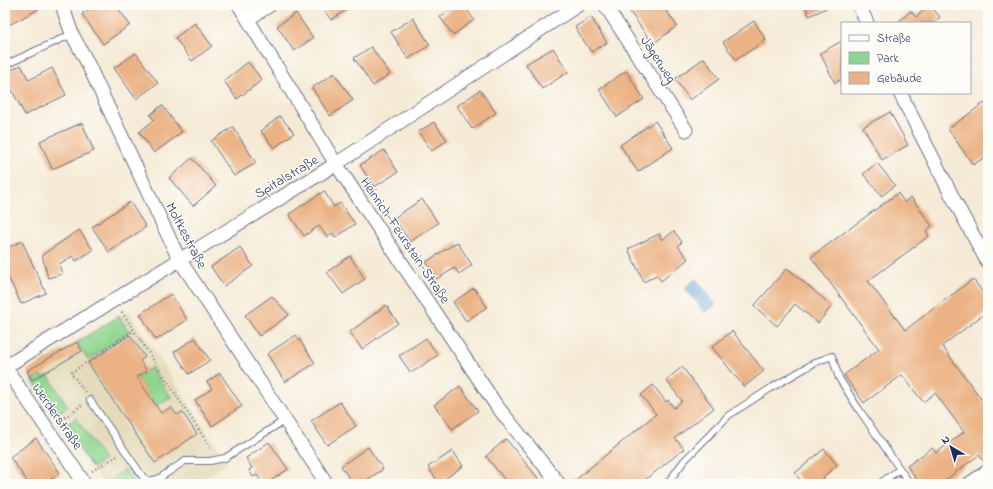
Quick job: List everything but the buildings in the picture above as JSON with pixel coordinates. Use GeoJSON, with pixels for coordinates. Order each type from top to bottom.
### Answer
{"type":"FeatureCollection","features":[{"type":"Feature","properties":{"kind":"street","name":"Moltkestraße"},"geometry":{"type":"LineString","coordinates":[[62,5],[72,34],[86,60],[179,260],[327,484]]}},
{"type":"Feature","properties":{"kind":"street","name":"Heinrich-Feurstein-Straße"},"geometry":{"type":"LineString","coordinates":[[239,5],[336,164],[496,405],[559,484]]}},
{"type":"Feature","properties":{"kind":"street"},"geometry":{"type":"LineString","coordinates":[[248,19],[270,5]]}},
{"type":"Feature","properties":{"kind":"street","name":"Spitalstraße"},"geometry":{"type":"LineString","coordinates":[[5,367],[336,164],[578,5]]}},
{"type":"Feature","properties":{"kind":"street","name":"Jägerweg"},"geometry":{"type":"LineString","coordinates":[[605,5],[686,130]]}},
{"type":"Feature","properties":{"kind":"street"},"geometry":{"type":"LineString","coordinates":[[859,5],[867,22]]}},
{"type":"Feature","properties":{"kind":"street"},"geometry":{"type":"LineString","coordinates":[[901,94],[988,263]]}},
{"type":"Feature","properties":{"kind":"street","name":"Werderstraße"},"geometry":{"type":"LineString","coordinates":[[5,367],[83,480]]}},
{"type":"Feature","properties":{"kind":"street"},"geometry":{"type":"LineString","coordinates":[[969,484],[988,471]]}},
{"type":"Feature","properties":{"kind":"lane"},"geometry":{"type":"LineString","coordinates":[[5,65],[72,34]]}},
{"type":"Feature","properties":{"kind":"lane"},"geometry":{"type":"LineString","coordinates":[[667,484],[684,461],[729,415],[771,388],[816,362],[832,356],[839,378],[910,484]]}},
{"type":"Feature","properties":{"kind":"lane"},"geometry":{"type":"LineString","coordinates":[[90,400],[143,477],[149,481],[158,479],[186,461],[210,461],[225,458],[285,420]]}},
{"type":"Feature","properties":{"kind":"lane"},"geometry":{"type":"LineString","coordinates":[[879,484],[900,469]]}},
{"type":"Feature","properties":{"kind":"path"},"geometry":{"type":"LineString","coordinates":[[114,300],[210,447],[210,461]]}},
{"type":"Feature","properties":{"kind":"path"},"geometry":{"type":"LineString","coordinates":[[47,428],[90,400],[71,373],[134,330]]}},
{"type":"Feature","properties":{"kind":"path"},"geometry":{"type":"LineString","coordinates":[[83,480],[125,451]]}},
{"type":"Feature","properties":{"kind":"shaded area"},"geometry":{"type":"Polygon","coordinates":[[[128,311],[228,463],[195,484],[103,484],[27,371],[128,311]]]}},
{"type":"Feature","properties":{"kind":"green space"},"geometry":{"type":"Polygon","coordinates":[[[119,316],[129,332],[88,360],[77,342],[119,316]]]}},
{"type":"Feature","properties":{"kind":"green space"},"geometry":{"type":"Polygon","coordinates":[[[151,368],[171,397],[156,406],[137,377],[151,368]]]}},
{"type":"Feature","properties":{"kind":"green space"},"geometry":{"type":"Polygon","coordinates":[[[41,375],[43,378],[48,375],[68,407],[56,414],[32,380],[41,375]]]}},
{"type":"Feature","properties":{"kind":"green space"},"geometry":{"type":"Polygon","coordinates":[[[76,418],[104,460],[92,468],[64,426],[76,418]]]}},
{"type":"Feature","properties":{"kind":"green space"},"geometry":{"type":"Polygon","coordinates":[[[125,470],[134,484],[103,484],[125,470]]]}},
{"type":"Feature","properties":{"kind":"water"},"geometry":{"type":"Polygon","coordinates":[[[696,279],[716,304],[705,313],[685,288],[696,279]]]}}]}
